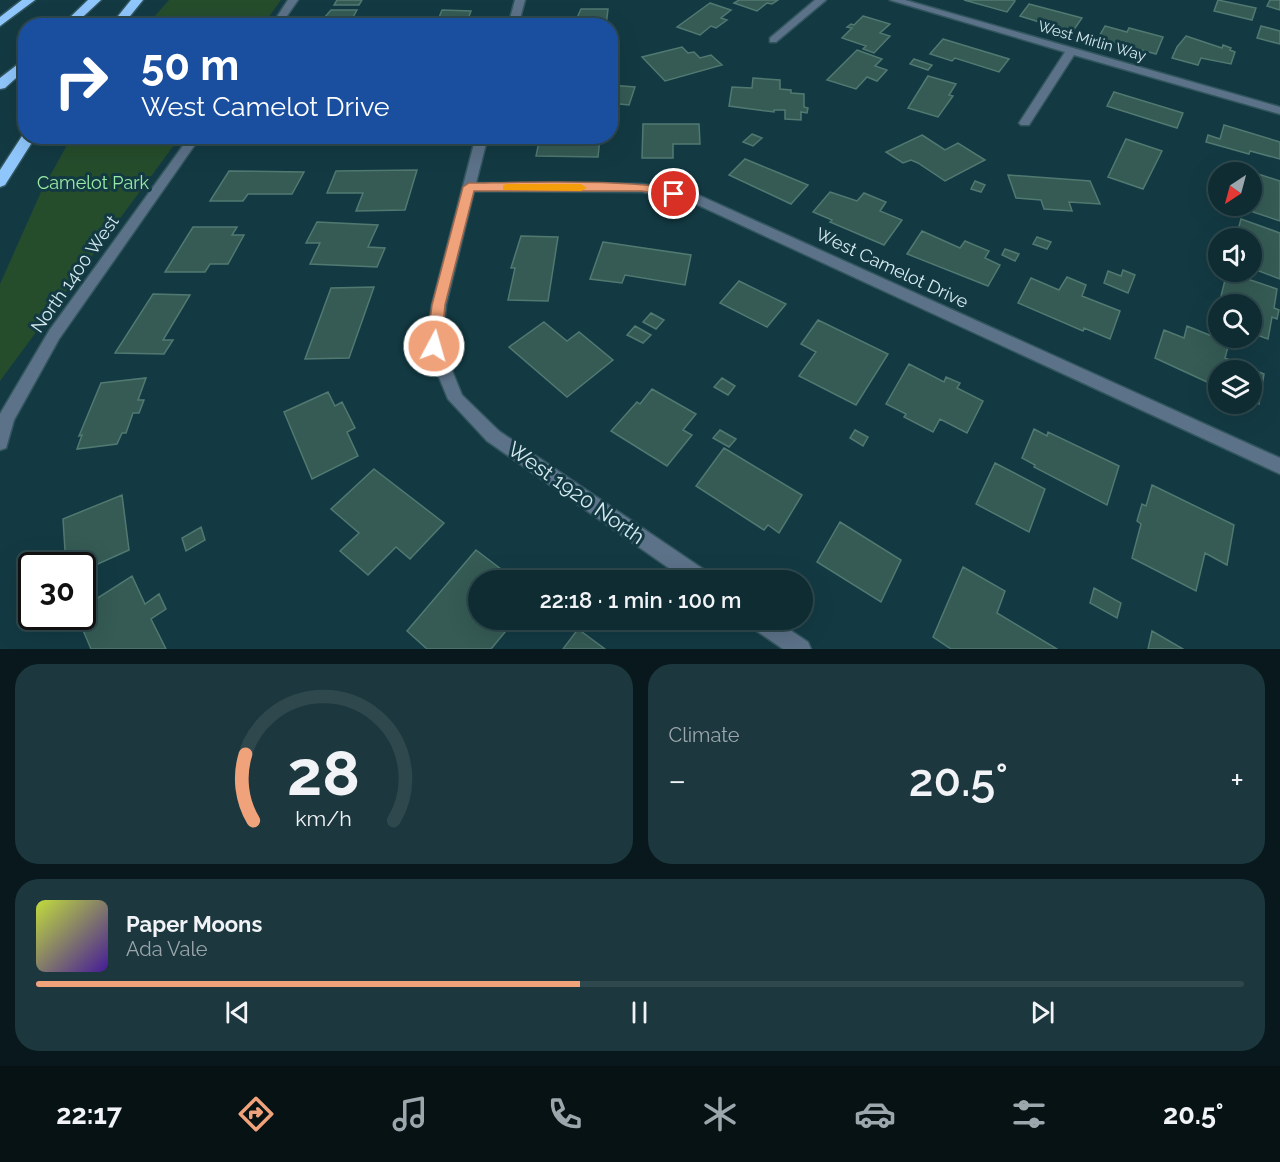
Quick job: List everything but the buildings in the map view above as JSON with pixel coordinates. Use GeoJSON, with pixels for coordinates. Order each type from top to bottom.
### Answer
{"type":"FeatureCollection","features":[{"type":"Feature","properties":{"kind":"highway"},"geometry":{"type":"LineString","coordinates":[[0,23],[28,0]]}},
{"type":"Feature","properties":{"kind":"highway"},"geometry":{"type":"LineString","coordinates":[[75,18],[95,0]]}},
{"type":"Feature","properties":{"kind":"highway"},"geometry":{"type":"LineString","coordinates":[[122,18],[137,0]]}},
{"type":"Feature","properties":{"kind":"highway"},"geometry":{"type":"LineString","coordinates":[[0,85],[18,69]]}},
{"type":"Feature","properties":{"kind":"highway"},"geometry":{"type":"LineString","coordinates":[[0,182],[23,144]]}},
{"type":"Feature","properties":{"kind":"street"},"geometry":{"type":"LineString","coordinates":[[281,18],[293,0]]}},
{"type":"Feature","properties":{"kind":"street"},"geometry":{"type":"LineString","coordinates":[[515,18],[520,0]]}},
{"type":"Feature","properties":{"kind":"street"},"geometry":{"type":"LineString","coordinates":[[773,40],[821,0]]}},
{"type":"Feature","properties":{"kind":"street","name":"West Mirlin Way"},"geometry":{"type":"LineString","coordinates":[[895,0],[1280,111]]}},
{"type":"Feature","properties":{"kind":"street"},"geometry":{"type":"LineString","coordinates":[[1024,123],[1071,51]]}},
{"type":"Feature","properties":{"kind":"street","name":"North 1400 West"},"geometry":{"type":"LineString","coordinates":[[0,443],[6,419],[54,335],[190,144]]}},
{"type":"Feature","properties":{"kind":"street"},"geometry":{"type":"LineString","coordinates":[[469,187],[480,144]]}},
{"type":"Feature","properties":{"kind":"street","name":"West 1920 North"},"geometry":{"type":"LineString","coordinates":[[469,187],[439,305],[434,346],[456,399],[494,436],[688,570]]}},
{"type":"Feature","properties":{"kind":"street","name":"West Camelot Drive"},"geometry":{"type":"LineString","coordinates":[[469,187],[642,188],[690,196],[1280,466]]}},
{"type":"Feature","properties":{"kind":"street"},"geometry":{"type":"LineString","coordinates":[[773,630],[801,649]]}},
{"type":"Feature","properties":{"kind":"green space"},"geometry":{"type":"Polygon","coordinates":[[[169,0],[281,0],[268,18],[153,18],[169,0]]]}},
{"type":"Feature","properties":{"kind":"green space","name":"Camelot Park"},"geometry":{"type":"Polygon","coordinates":[[[68,144],[175,144],[0,381],[0,284],[41,192],[68,144]]]}},
{"type":"Feature","properties":{"kind":"slow traffic"},"geometry":{"type":"LineString","coordinates":[[507,187],[581,188]]}},
{"type":"Feature","properties":{"kind":"route"},"geometry":{"type":"LineString","coordinates":[[434,346],[439,305],[469,187],[642,188],[674,194]]}}]}
